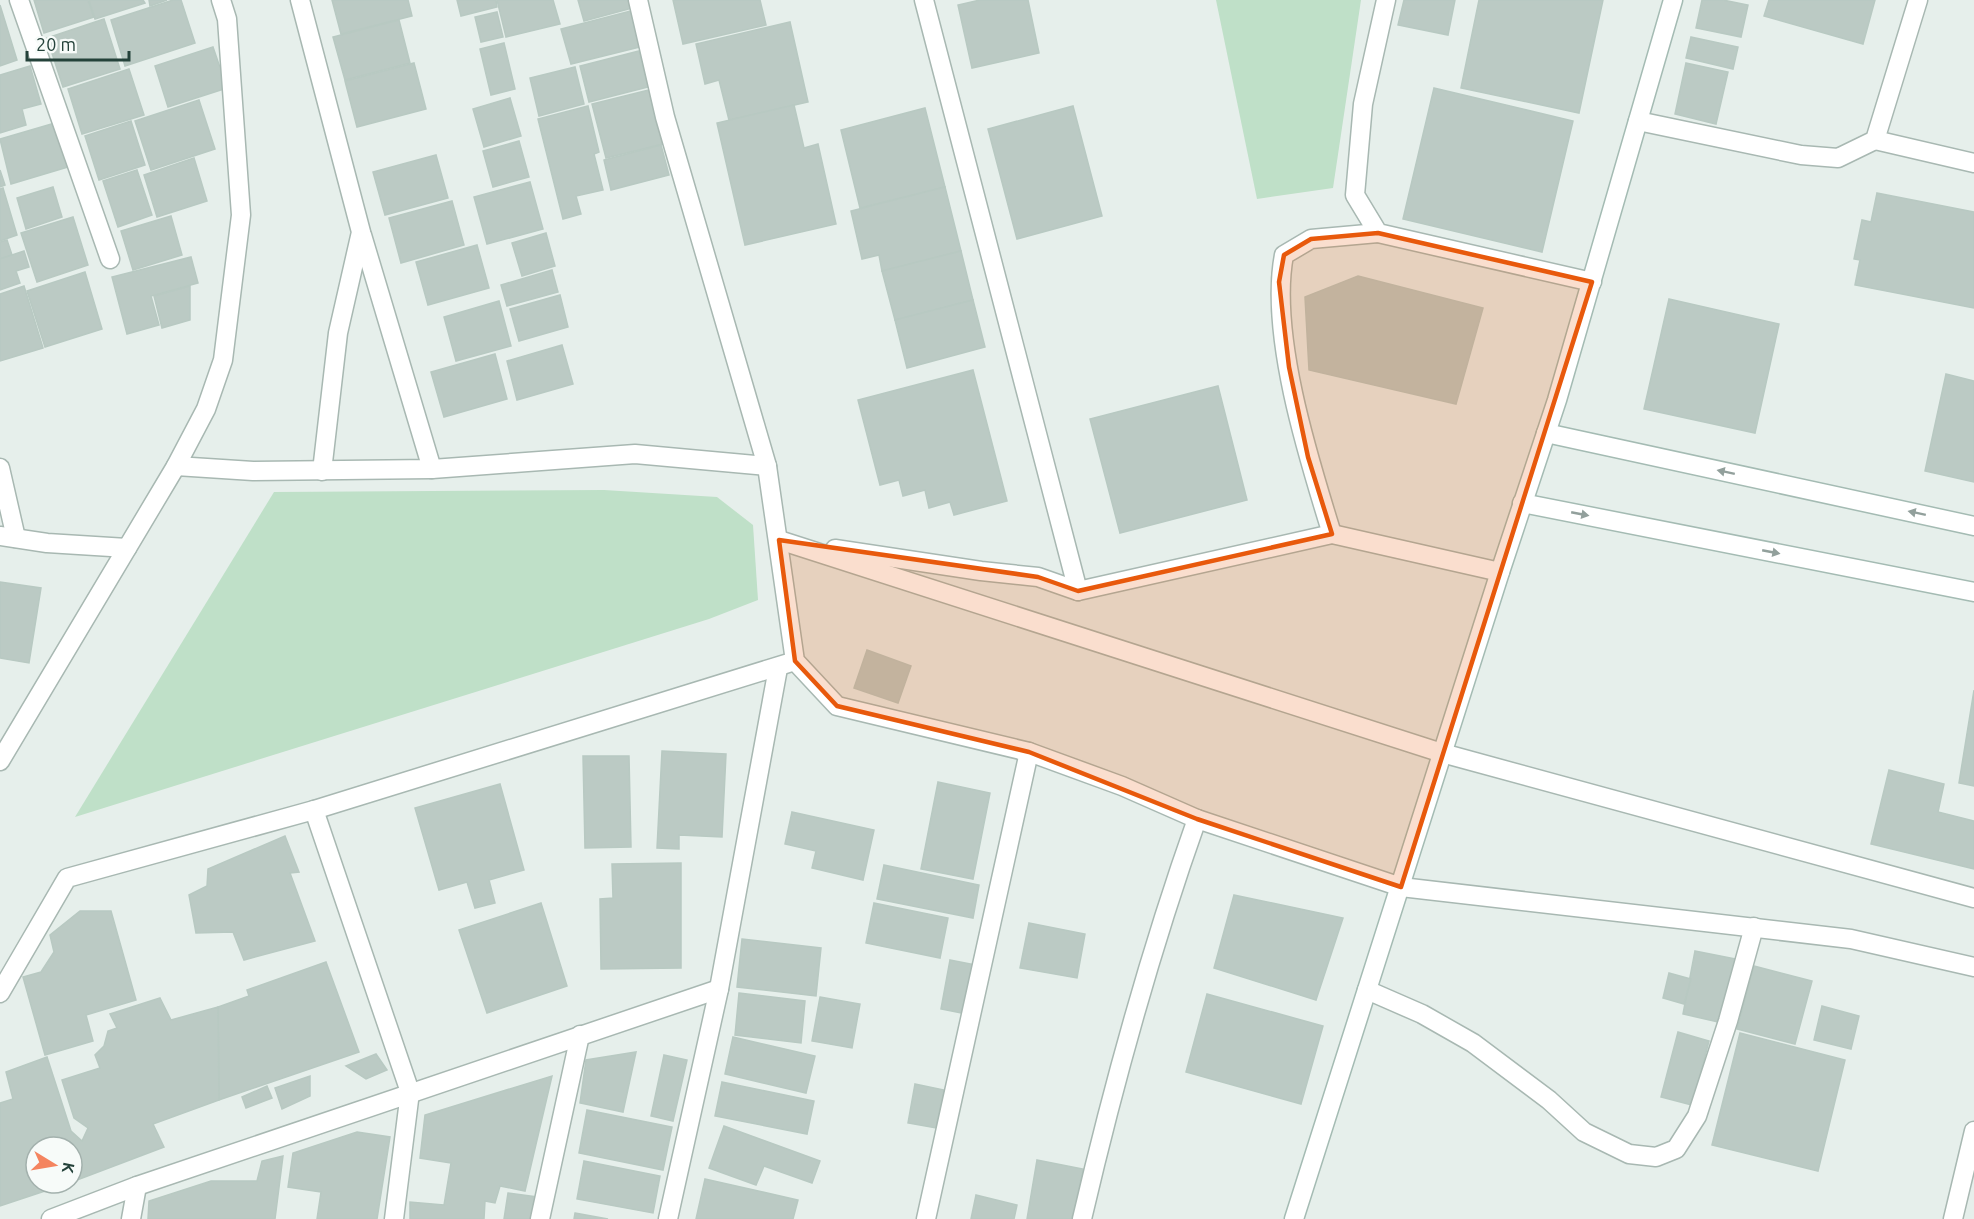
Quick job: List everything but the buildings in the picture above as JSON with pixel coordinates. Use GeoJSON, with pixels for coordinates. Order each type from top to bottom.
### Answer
{"type":"FeatureCollection","features":[{"type":"Feature","properties":{"kind":"street"},"geometry":{"type":"LineString","coordinates":[[19,0],[110,259]]}},
{"type":"Feature","properties":{"kind":"street"},"geometry":{"type":"LineString","coordinates":[[0,761],[176,466],[206,409],[223,360],[241,215],[227,19],[221,0]]}},
{"type":"Feature","properties":{"kind":"street"},"geometry":{"type":"LineString","coordinates":[[300,0],[361,232],[432,469]]}},
{"type":"Feature","properties":{"kind":"street"},"geometry":{"type":"LineString","coordinates":[[638,0],[665,117],[767,466],[779,540],[786,664],[719,989],[668,1219]]}},
{"type":"Feature","properties":{"kind":"street"},"geometry":{"type":"LineString","coordinates":[[924,0],[1078,591]]}},
{"type":"Feature","properties":{"kind":"street"},"geometry":{"type":"LineString","coordinates":[[1378,232],[1354,195],[1363,104],[1386,0]]}},
{"type":"Feature","properties":{"kind":"street"},"geometry":{"type":"LineString","coordinates":[[1294,1219],[1546,433],[1673,0]]}},
{"type":"Feature","properties":{"kind":"street"},"geometry":{"type":"LineString","coordinates":[[1875,140],[1918,0]]}},
{"type":"Feature","properties":{"kind":"street"},"geometry":{"type":"LineString","coordinates":[[1638,121],[1801,155],[1838,158],[1875,140],[1974,163]]}},
{"type":"Feature","properties":{"kind":"street"},"geometry":{"type":"LineString","coordinates":[[322,471],[338,333],[361,232]]}},
{"type":"Feature","properties":{"kind":"street"},"geometry":{"type":"LineString","coordinates":[[1332,534],[1308,457],[1289,367],[1279,282],[1284,255],[1311,238],[1378,232],[1592,282]]}},
{"type":"Feature","properties":{"kind":"street"},"geometry":{"type":"LineString","coordinates":[[1546,433],[1974,526]]}},
{"type":"Feature","properties":{"kind":"street"},"geometry":{"type":"LineString","coordinates":[[176,466],[253,471],[432,469],[635,454],[767,466]]}},
{"type":"Feature","properties":{"kind":"street"},"geometry":{"type":"LineString","coordinates":[[0,468],[8,537],[127,548]]}},
{"type":"Feature","properties":{"kind":"street"},"geometry":{"type":"LineString","coordinates":[[1522,503],[1974,592]]}},
{"type":"Feature","properties":{"kind":"street"},"geometry":{"type":"LineString","coordinates":[[779,540],[981,571],[1038,577],[1078,591],[1332,534],[1500,572]]}},
{"type":"Feature","properties":{"kind":"street"},"geometry":{"type":"LineString","coordinates":[[779,540],[1442,753],[1974,898]]}},
{"type":"Feature","properties":{"kind":"street"},"geometry":{"type":"LineString","coordinates":[[786,664],[837,706],[1029,752],[1122,786],[1197,819],[1401,887],[1851,939],[1974,967]]}},
{"type":"Feature","properties":{"kind":"street"},"geometry":{"type":"LineString","coordinates":[[0,993],[67,878],[314,810],[786,664]]}},
{"type":"Feature","properties":{"kind":"street"},"geometry":{"type":"LineString","coordinates":[[926,1219],[1029,752]]}},
{"type":"Feature","properties":{"kind":"street"},"geometry":{"type":"LineString","coordinates":[[314,810],[410,1092],[394,1219]]}},
{"type":"Feature","properties":{"kind":"street"},"geometry":{"type":"LineString","coordinates":[[1082,1219],[1114,1082],[1164,910],[1197,819]]}},
{"type":"Feature","properties":{"kind":"street"},"geometry":{"type":"LineString","coordinates":[[1368,990],[1422,1014],[1473,1043],[1549,1100],[1584,1132],[1629,1154],[1656,1157],[1676,1149],[1697,1116],[1728,1021],[1754,927]]}},
{"type":"Feature","properties":{"kind":"street"},"geometry":{"type":"LineString","coordinates":[[51,1219],[136,1186],[719,989]]}},
{"type":"Feature","properties":{"kind":"street"},"geometry":{"type":"LineString","coordinates":[[540,1219],[580,1035]]}},
{"type":"Feature","properties":{"kind":"street"},"geometry":{"type":"LineString","coordinates":[[1953,1219],[1974,1131]]}},
{"type":"Feature","properties":{"kind":"street"},"geometry":{"type":"LineString","coordinates":[[131,1219],[136,1186]]}},
{"type":"Feature","properties":{"kind":"highlighted area"},"geometry":{"type":"Polygon","coordinates":[[[1378,233],[1592,282],[1401,887],[1197,819],[1029,752],[837,706],[795,661],[779,540],[1038,577],[1078,591],[1332,534],[1308,457],[1289,367],[1279,282],[1284,255],[1311,239],[1378,233]]]}},
{"type":"Feature","properties":{"kind":"green space"},"geometry":{"type":"Polygon","coordinates":[[[1216,0],[1361,0],[1333,188],[1257,199],[1216,0]]]}},
{"type":"Feature","properties":{"kind":"green space"},"geometry":{"type":"Polygon","coordinates":[[[604,490],[717,497],[753,525],[758,600],[709,619],[75,817],[274,492],[604,490]]]}}]}
